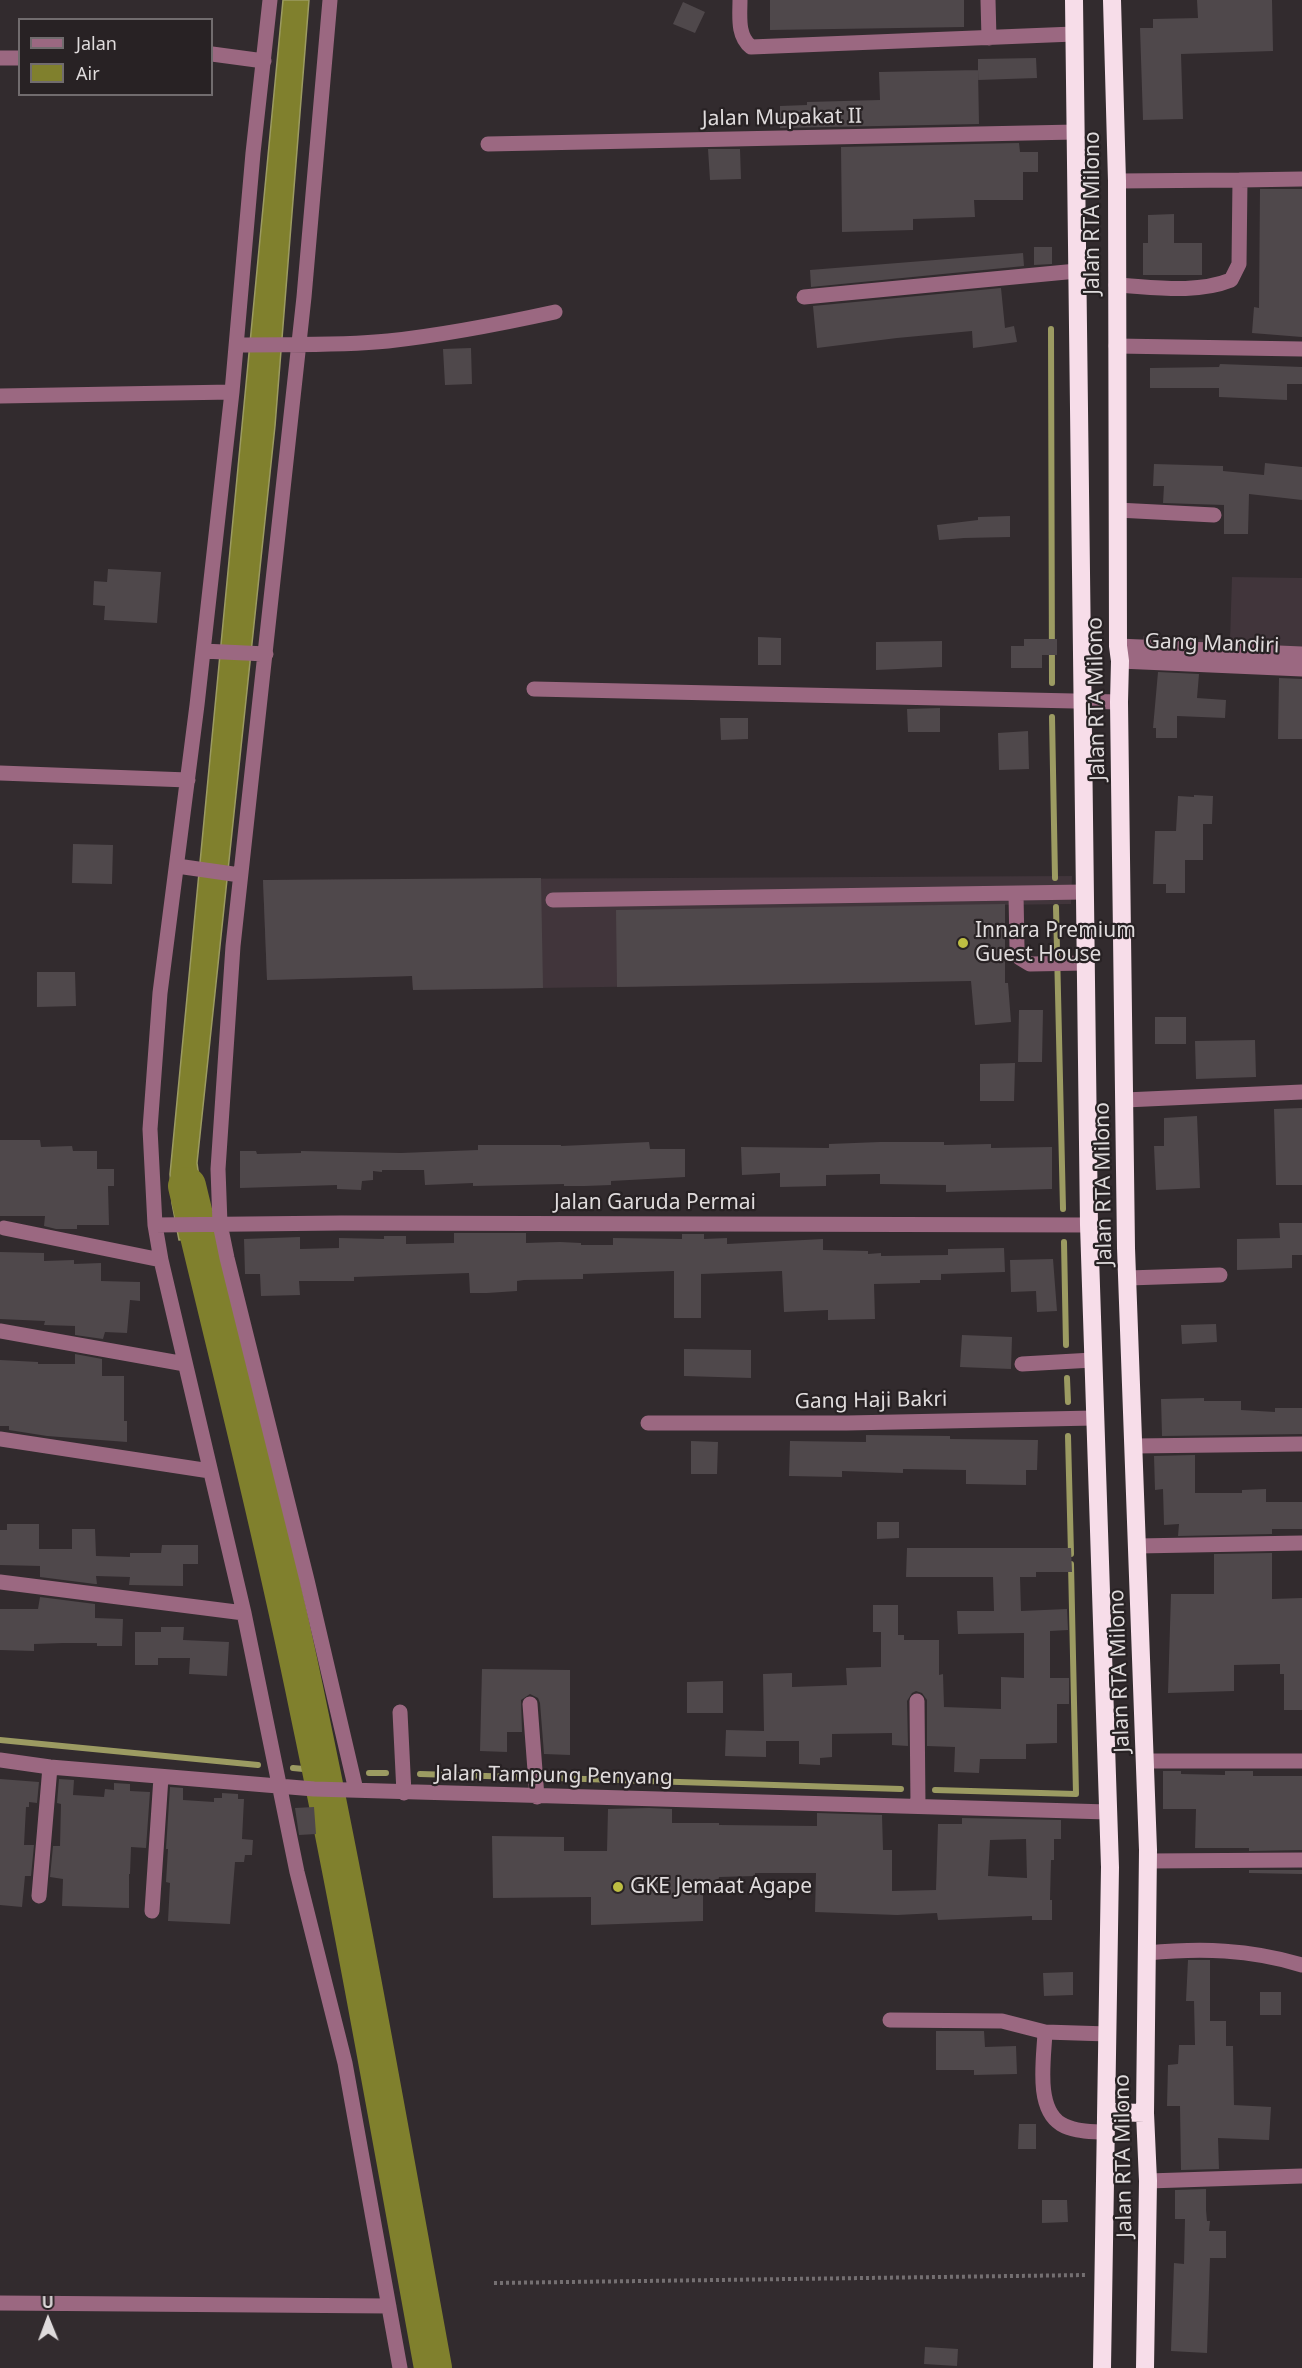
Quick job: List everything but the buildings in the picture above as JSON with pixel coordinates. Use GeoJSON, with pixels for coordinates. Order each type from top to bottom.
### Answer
{"type":"FeatureCollection","features":[{"type":"Feature","properties":{"kind":"highway","name":"Jalan RTA Milono"},"geometry":{"type":"LineString","coordinates":[[1074,0],[1089,1225],[1110,1914],[1102,2368]]}},
{"type":"Feature","properties":{"kind":"highway","name":"Jalan RTA Milono"},"geometry":{"type":"LineString","coordinates":[[1113,0],[1117,181],[1119,702],[1128,1278],[1148,1861],[1144,2113],[1148,2181],[1145,2368]]}},
{"type":"Feature","properties":{"kind":"highway"},"geometry":{"type":"LineString","coordinates":[[1107,2112],[1144,2113]]}},
{"type":"Feature","properties":{"kind":"street"},"geometry":{"type":"LineString","coordinates":[[270,0],[253,153],[237,345],[188,780],[182,867],[160,993],[150,1129],[155,1225],[161,1260],[244,1612],[297,1872],[345,2063],[400,2368]]}},
{"type":"Feature","properties":{"kind":"street"},"geometry":{"type":"LineString","coordinates":[[330,0],[299,345],[266,654],[235,874],[232,961],[218,1169],[220,1224],[356,1790]]}},
{"type":"Feature","properties":{"kind":"street"},"geometry":{"type":"LineString","coordinates":[[740,0],[741,34],[751,47],[1074,34]]}},
{"type":"Feature","properties":{"kind":"street"},"geometry":{"type":"LineString","coordinates":[[988,0],[989,38]]}},
{"type":"Feature","properties":{"kind":"street"},"geometry":{"type":"LineString","coordinates":[[213,54],[264,61]]}},
{"type":"Feature","properties":{"kind":"street"},"geometry":{"type":"LineString","coordinates":[[0,58],[18,58]]}},
{"type":"Feature","properties":{"kind":"street","name":"Jalan Mupakat II"},"geometry":{"type":"LineString","coordinates":[[488,144],[1076,132]]}},
{"type":"Feature","properties":{"kind":"street"},"geometry":{"type":"LineString","coordinates":[[1117,181],[1302,179]]}},
{"type":"Feature","properties":{"kind":"street"},"geometry":{"type":"LineString","coordinates":[[1116,285],[1192,288],[1220,285],[1231,280],[1239,264],[1240,180]]}},
{"type":"Feature","properties":{"kind":"street"},"geometry":{"type":"LineString","coordinates":[[804,297],[1077,270]]}},
{"type":"Feature","properties":{"kind":"street"},"geometry":{"type":"LineString","coordinates":[[237,345],[388,341],[492,325],[555,312]]}},
{"type":"Feature","properties":{"kind":"street"},"geometry":{"type":"LineString","coordinates":[[1116,346],[1302,349]]}},
{"type":"Feature","properties":{"kind":"street"},"geometry":{"type":"LineString","coordinates":[[0,396],[232,392]]}},
{"type":"Feature","properties":{"kind":"street"},"geometry":{"type":"LineString","coordinates":[[1117,510],[1214,515]]}},
{"type":"Feature","properties":{"kind":"street"},"geometry":{"type":"LineString","coordinates":[[203,651],[266,654]]}},
{"type":"Feature","properties":{"kind":"street"},"geometry":{"type":"LineString","coordinates":[[1119,653],[1302,654]]}},
{"type":"Feature","properties":{"kind":"street","name":"Gang Mandiri"},"geometry":{"type":"LineString","coordinates":[[1119,653],[1302,669]]}},
{"type":"Feature","properties":{"kind":"street"},"geometry":{"type":"LineString","coordinates":[[534,689],[1119,702]]}},
{"type":"Feature","properties":{"kind":"street"},"geometry":{"type":"LineString","coordinates":[[0,773],[188,780]]}},
{"type":"Feature","properties":{"kind":"street"},"geometry":{"type":"LineString","coordinates":[[182,867],[235,874]]}},
{"type":"Feature","properties":{"kind":"street"},"geometry":{"type":"LineString","coordinates":[[553,900],[1084,892]]}},
{"type":"Feature","properties":{"kind":"street"},"geometry":{"type":"LineString","coordinates":[[1016,894],[1017,948],[1020,958],[1029,964],[1086,963]]}},
{"type":"Feature","properties":{"kind":"street"},"geometry":{"type":"LineString","coordinates":[[1125,1100],[1302,1092]]}},
{"type":"Feature","properties":{"kind":"street","name":"Jalan Garuda Permai"},"geometry":{"type":"LineString","coordinates":[[155,1225],[1089,1225]]}},
{"type":"Feature","properties":{"kind":"street"},"geometry":{"type":"LineString","coordinates":[[4,1228],[161,1260]]}},
{"type":"Feature","properties":{"kind":"street"},"geometry":{"type":"LineString","coordinates":[[1128,1278],[1220,1275]]}},
{"type":"Feature","properties":{"kind":"street"},"geometry":{"type":"LineString","coordinates":[[0,1331],[185,1364]]}},
{"type":"Feature","properties":{"kind":"street"},"geometry":{"type":"LineString","coordinates":[[1022,1364],[1094,1360]]}},
{"type":"Feature","properties":{"kind":"street","name":"Gang Haji Bakri"},"geometry":{"type":"LineString","coordinates":[[648,1422],[847,1423],[1095,1418]]}},
{"type":"Feature","properties":{"kind":"street"},"geometry":{"type":"LineString","coordinates":[[0,1439],[210,1471]]}},
{"type":"Feature","properties":{"kind":"street"},"geometry":{"type":"LineString","coordinates":[[1134,1446],[1302,1444]]}},
{"type":"Feature","properties":{"kind":"street"},"geometry":{"type":"LineString","coordinates":[[1137,1546],[1302,1543]]}},
{"type":"Feature","properties":{"kind":"street"},"geometry":{"type":"LineString","coordinates":[[0,1582],[244,1612]]}},
{"type":"Feature","properties":{"kind":"street"},"geometry":{"type":"LineString","coordinates":[[917,1701],[918,1806]]}},
{"type":"Feature","properties":{"kind":"street"},"geometry":{"type":"LineString","coordinates":[[530,1704],[537,1797]]}},
{"type":"Feature","properties":{"kind":"street"},"geometry":{"type":"LineString","coordinates":[[400,1712],[404,1793]]}},
{"type":"Feature","properties":{"kind":"street","name":"Jalan Tampung Penyang"},"geometry":{"type":"LineString","coordinates":[[0,1760],[50,1767],[314,1789],[1108,1812]]}},
{"type":"Feature","properties":{"kind":"street"},"geometry":{"type":"LineString","coordinates":[[1146,1761],[1302,1761]]}},
{"type":"Feature","properties":{"kind":"street"},"geometry":{"type":"LineString","coordinates":[[39,1896],[50,1767]]}},
{"type":"Feature","properties":{"kind":"street"},"geometry":{"type":"LineString","coordinates":[[152,1911],[161,1777]]}},
{"type":"Feature","properties":{"kind":"street"},"geometry":{"type":"LineString","coordinates":[[1148,1861],[1302,1860]]}},
{"type":"Feature","properties":{"kind":"street"},"geometry":{"type":"LineString","coordinates":[[1146,1953],[1220,1949],[1256,1954],[1302,1965]]}},
{"type":"Feature","properties":{"kind":"street"},"geometry":{"type":"LineString","coordinates":[[890,2020],[1002,2021],[1045,2032],[1108,2034]]}},
{"type":"Feature","properties":{"kind":"street"},"geometry":{"type":"LineString","coordinates":[[1045,2032],[1044,2099],[1050,2113],[1060,2124],[1107,2133]]}},
{"type":"Feature","properties":{"kind":"street"},"geometry":{"type":"LineString","coordinates":[[1148,2181],[1302,2176]]}},
{"type":"Feature","properties":{"kind":"street"},"geometry":{"type":"LineString","coordinates":[[0,2303],[389,2306]]}},
{"type":"Feature","properties":{"kind":"path"},"geometry":{"type":"LineString","coordinates":[[494,2283],[1105,2275]]}},
{"type":"Feature","properties":{"kind":"shaded area"},"geometry":{"type":"Polygon","coordinates":[[[1232,577],[1302,578],[1302,664],[1142,657],[1143,636],[1230,641],[1232,577]]]}},
{"type":"Feature","properties":{"kind":"shaded area"},"geometry":{"type":"Polygon","coordinates":[[[1072,876],[1071,904],[920,906],[921,982],[413,990],[412,976],[267,980],[263,880],[1072,876]]]}},
{"type":"Feature","properties":{"kind":"water"},"geometry":{"type":"Polygon","coordinates":[[[283,0],[309,0],[275,426],[197,1163],[207,1236],[179,1240],[172,1203],[170,1174],[283,0]]]}},
{"type":"Feature","properties":{"kind":"waterway"},"geometry":{"type":"LineString","coordinates":[[1051,329],[1052,683]]}},
{"type":"Feature","properties":{"kind":"waterway"},"geometry":{"type":"LineString","coordinates":[[1052,717],[1055,878]]}},
{"type":"Feature","properties":{"kind":"waterway"},"geometry":{"type":"LineString","coordinates":[[1056,907],[1063,1209]]}},
{"type":"Feature","properties":{"kind":"waterway"},"geometry":{"type":"LineString","coordinates":[[187,1186],[266,1514],[309,1712],[358,1958],[433,2368]]}},
{"type":"Feature","properties":{"kind":"waterway"},"geometry":{"type":"LineString","coordinates":[[1064,1242],[1066,1345]]}},
{"type":"Feature","properties":{"kind":"waterway"},"geometry":{"type":"LineString","coordinates":[[1067,1378],[1068,1402]]}},
{"type":"Feature","properties":{"kind":"waterway"},"geometry":{"type":"LineString","coordinates":[[1068,1436],[1071,1554]]}},
{"type":"Feature","properties":{"kind":"waterway"},"geometry":{"type":"LineString","coordinates":[[935,1790],[1076,1794],[1071,1564]]}},
{"type":"Feature","properties":{"kind":"waterway"},"geometry":{"type":"LineString","coordinates":[[0,1740],[258,1765]]}},
{"type":"Feature","properties":{"kind":"waterway"},"geometry":{"type":"LineString","coordinates":[[293,1768],[335,1772]]}},
{"type":"Feature","properties":{"kind":"waterway"},"geometry":{"type":"LineString","coordinates":[[369,1773],[386,1773]]}},
{"type":"Feature","properties":{"kind":"waterway"},"geometry":{"type":"LineString","coordinates":[[420,1774],[518,1777]]}},
{"type":"Feature","properties":{"kind":"waterway"},"geometry":{"type":"LineString","coordinates":[[553,1778],[901,1789]]}},
{"type":"Feature","properties":{"kind":"place","name":"Innara Premium Guest House"},"geometry":{"type":"Point","coordinates":[963,943]}},
{"type":"Feature","properties":{"kind":"place","name":"GKE Jemaat Agape"},"geometry":{"type":"Point","coordinates":[618,1887]}}]}
